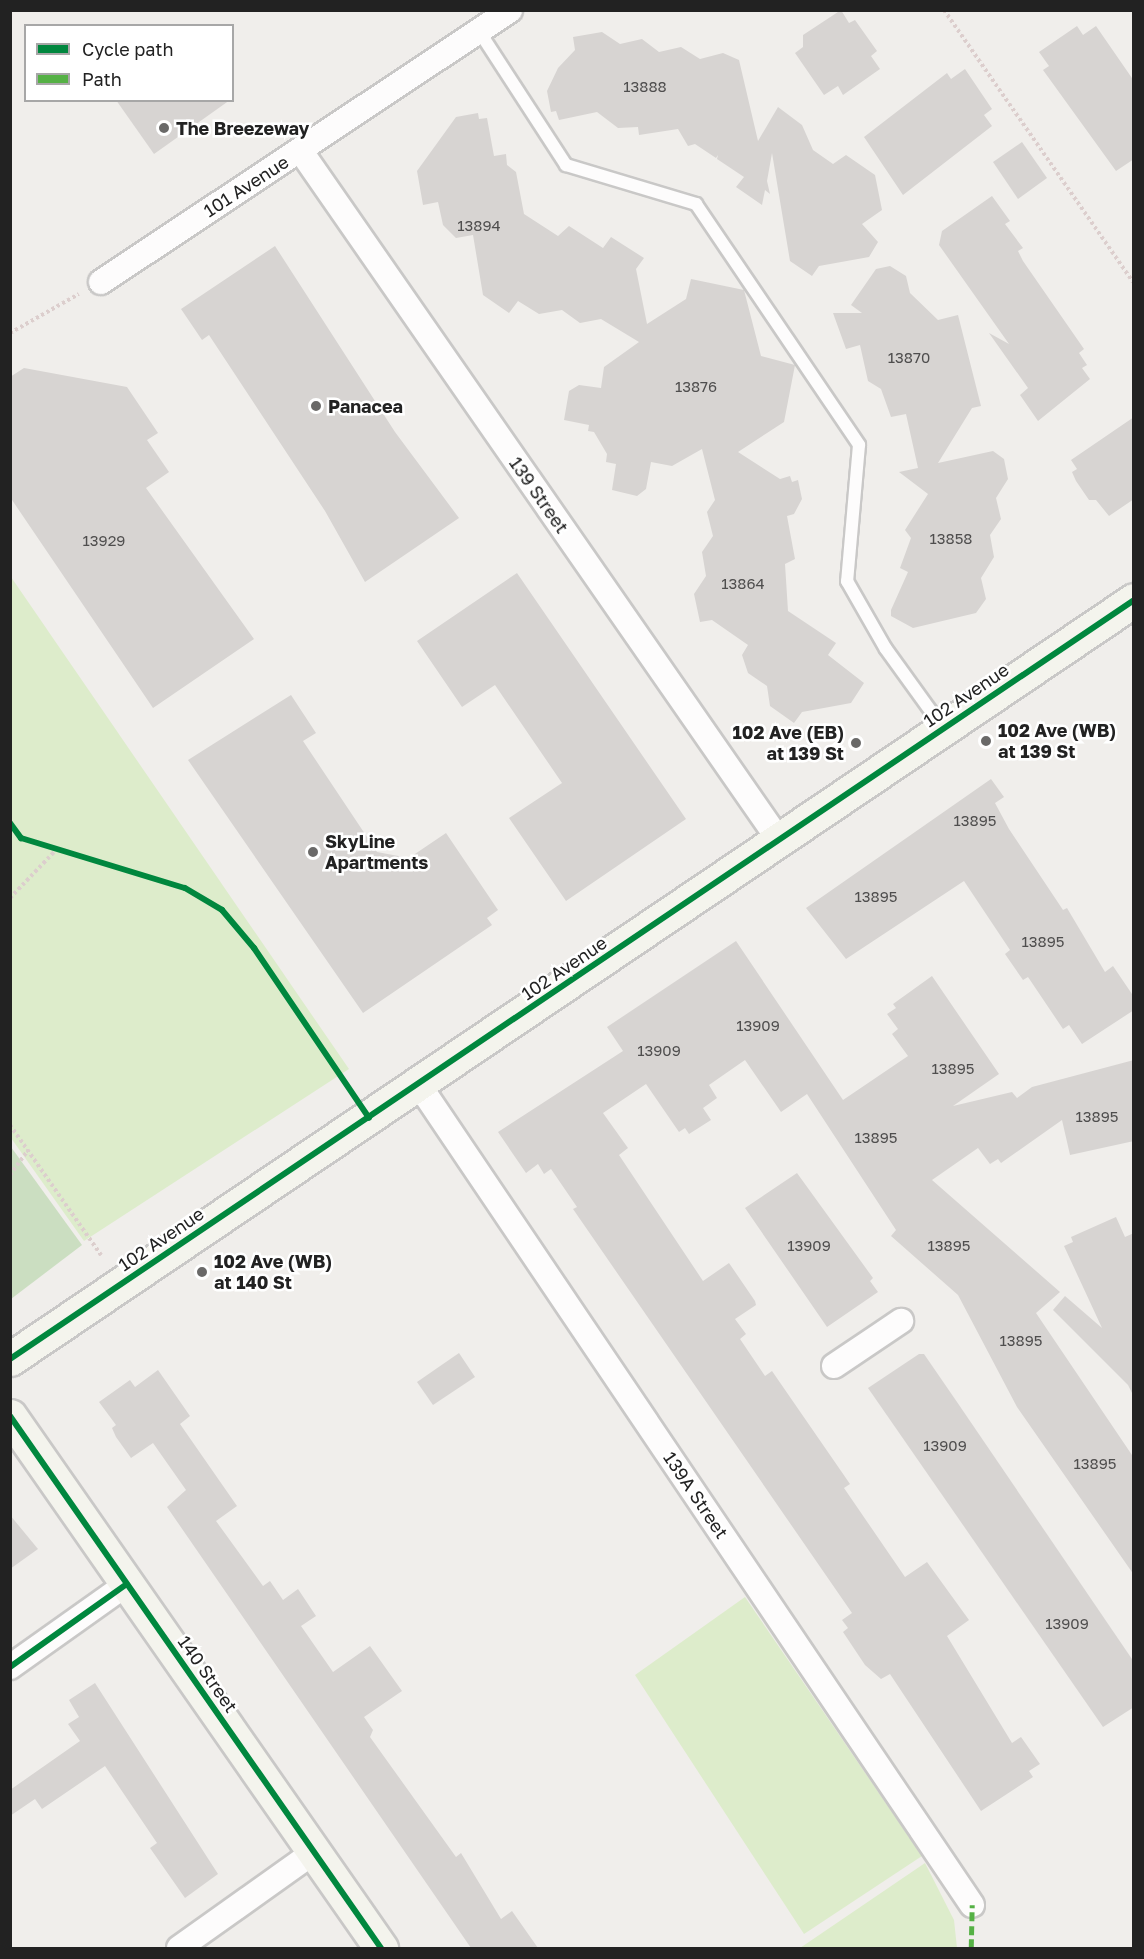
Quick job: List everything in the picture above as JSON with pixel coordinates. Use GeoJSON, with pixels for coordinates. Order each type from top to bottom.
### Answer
{"type":"FeatureCollection","features":[{"type":"Feature","properties":{"kind":"street","name":"101 Avenue"},"geometry":{"type":"LineString","coordinates":[[101,282],[510,10]]}},
{"type":"Feature","properties":{"kind":"street","name":"139 Street"},"geometry":{"type":"LineString","coordinates":[[300,150],[779,840]]}},
{"type":"Feature","properties":{"kind":"street","name":"102 Avenue"},"geometry":{"type":"LineString","coordinates":[[10,1359],[419,1085],[1134,600]]}},
{"type":"Feature","properties":{"kind":"street","name":"139A Street"},"geometry":{"type":"LineString","coordinates":[[419,1085],[972,1905]]}},
{"type":"Feature","properties":{"kind":"street"},"geometry":{"type":"LineString","coordinates":[[834,1366],[902,1321]]}},
{"type":"Feature","properties":{"kind":"street","name":"140 Street"},"geometry":{"type":"LineString","coordinates":[[10,1416],[381,1948]]}},
{"type":"Feature","properties":{"kind":"street"},"geometry":{"type":"LineString","coordinates":[[10,1667],[127,1584]]}},
{"type":"Feature","properties":{"kind":"street"},"geometry":{"type":"LineString","coordinates":[[179,1948],[314,1852]]}},
{"type":"Feature","properties":{"kind":"lane"},"geometry":{"type":"LineString","coordinates":[[479,31],[566,165],[696,204],[859,445],[847,580],[886,649],[944,728]]}},
{"type":"Feature","properties":{"kind":"path"},"geometry":{"type":"LineString","coordinates":[[944,10],[1133,282]]}},
{"type":"Feature","properties":{"kind":"path"},"geometry":{"type":"LineString","coordinates":[[10,333],[101,282]]}},
{"type":"Feature","properties":{"kind":"path"},"geometry":{"type":"LineString","coordinates":[[48,846],[67,852]]}},
{"type":"Feature","properties":{"kind":"path"},"geometry":{"type":"LineString","coordinates":[[10,898],[57,849]]}},
{"type":"Feature","properties":{"kind":"path"},"geometry":{"type":"LineString","coordinates":[[10,1125],[101,1255]]}},
{"type":"Feature","properties":{"kind":"path"},"geometry":{"type":"LineString","coordinates":[[10,1174],[28,1150]]}},
{"type":"Feature","properties":{"kind":"green space"},"geometry":{"type":"Polygon","coordinates":[[[11,577],[349,1069],[84,1241],[11,1138],[11,577]]]}},
{"type":"Feature","properties":{"kind":"green space"},"geometry":{"type":"Polygon","coordinates":[[[11,1147],[82,1245],[10,1299],[11,1147]]]}},
{"type":"Feature","properties":{"kind":"green space"},"geometry":{"type":"Polygon","coordinates":[[[745,1597],[922,1856],[804,1934],[635,1675],[745,1597]]]}},
{"type":"Feature","properties":{"kind":"green space"},"geometry":{"type":"Polygon","coordinates":[[[925,1863],[954,1920],[957,1948],[800,1948],[925,1863]]]}},
{"type":"Feature","properties":{"kind":"building"},"geometry":{"type":"Polygon","coordinates":[[[841,10],[849,23],[855,20],[877,51],[871,56],[880,69],[843,95],[838,86],[824,95],[795,53],[803,47],[803,35],[841,10]]]}},
{"type":"Feature","properties":{"kind":"building"},"geometry":{"type":"Polygon","coordinates":[[[1077,26],[1083,35],[1096,26],[1134,81],[1134,159],[1116,171],[1043,70],[1049,66],[1039,52],[1077,26]]]}},
{"type":"Feature","properties":{"kind":"building"},"geometry":{"type":"Polygon","coordinates":[[[602,32],[620,44],[642,39],[659,52],[681,47],[700,59],[723,53],[739,60],[758,141],[778,107],[802,125],[813,150],[833,164],[846,155],[875,175],[882,210],[862,224],[878,242],[869,257],[819,266],[812,276],[790,261],[772,153],[767,181],[770,194],[765,190],[762,205],[736,187],[744,177],[717,159],[718,155],[716,158],[695,144],[688,146],[678,129],[639,135],[638,127],[618,128],[597,112],[559,120],[556,111],[551,112],[547,91],[558,68],[575,50],[573,37],[602,32]]]}},
{"type":"Feature","properties":{"kind":"building"},"geometry":{"type":"Polygon","coordinates":[[[965,69],[992,109],[984,115],[992,126],[903,195],[864,137],[947,73],[951,79],[965,69]]]}},
{"type":"Feature","properties":{"kind":"building","name":"The Breezeway"},"geometry":{"type":"Polygon","coordinates":[[[117,102],[227,102],[154,154],[117,102]]]}},
{"type":"Feature","properties":{"kind":"building"},"geometry":{"type":"Polygon","coordinates":[[[478,113],[479,119],[487,118],[494,156],[506,154],[507,165],[516,172],[524,214],[558,236],[569,226],[603,248],[611,237],[644,258],[636,269],[647,324],[686,299],[691,279],[744,290],[761,356],[795,365],[784,422],[738,452],[780,479],[790,476],[792,482],[798,480],[802,499],[794,514],[787,516],[795,559],[785,564],[788,611],[836,643],[828,655],[864,683],[851,703],[802,712],[794,723],[770,706],[767,686],[748,673],[742,655],[748,645],[712,620],[700,622],[694,594],[706,576],[702,552],[713,536],[707,512],[715,500],[702,449],[672,466],[651,462],[646,489],[637,496],[612,490],[616,464],[606,462],[607,454],[594,432],[588,431],[589,425],[564,420],[569,391],[579,385],[601,388],[604,367],[639,342],[601,319],[580,323],[562,310],[539,314],[518,301],[509,313],[483,295],[473,235],[456,238],[443,225],[438,202],[423,205],[417,171],[456,117],[478,113]]]}},
{"type":"Feature","properties":{"kind":"building"},"geometry":{"type":"Polygon","coordinates":[[[1022,142],[1047,178],[1018,199],[993,162],[1022,142]]]}},
{"type":"Feature","properties":{"kind":"building"},"geometry":{"type":"Polygon","coordinates":[[[992,196],[1010,221],[1005,224],[1023,248],[1018,251],[1023,261],[1084,349],[1079,353],[1087,365],[1082,368],[1090,379],[1038,421],[1020,395],[1028,388],[989,333],[1009,344],[939,245],[942,231],[992,196]]]}},
{"type":"Feature","properties":{"kind":"building","name":"Panacea"},"geometry":{"type":"Polygon","coordinates":[[[275,246],[395,432],[459,518],[365,582],[325,511],[209,335],[202,340],[181,309],[275,246]]]}},
{"type":"Feature","properties":{"kind":"building"},"geometry":{"type":"Polygon","coordinates":[[[890,266],[906,276],[910,293],[938,320],[958,315],[981,406],[972,408],[938,463],[993,451],[1004,459],[1008,479],[996,498],[1001,519],[990,535],[994,557],[981,578],[986,599],[976,613],[913,628],[891,616],[891,610],[908,572],[900,568],[911,538],[905,530],[928,494],[899,472],[918,468],[906,414],[891,417],[881,389],[868,381],[860,345],[846,349],[833,313],[862,313],[851,305],[876,269],[890,266]]]}},
{"type":"Feature","properties":{"kind":"building"},"geometry":{"type":"Polygon","coordinates":[[[24,368],[127,387],[158,433],[147,440],[169,472],[146,488],[254,639],[153,708],[10,497],[10,377],[24,368]]]}},
{"type":"Feature","properties":{"kind":"building"},"geometry":{"type":"Polygon","coordinates":[[[1134,417],[1134,499],[1109,516],[1096,500],[1089,500],[1076,481],[1072,472],[1077,469],[1071,460],[1134,417]]]}},
{"type":"Feature","properties":{"kind":"building"},"geometry":{"type":"Polygon","coordinates":[[[517,573],[686,819],[566,901],[509,818],[562,783],[495,685],[462,707],[417,641],[517,573]]]}},
{"type":"Feature","properties":{"kind":"building","name":"SkyLine Apartments"},"geometry":{"type":"Polygon","coordinates":[[[291,695],[316,733],[303,741],[377,852],[409,858],[446,833],[498,910],[487,918],[492,925],[363,1013],[188,760],[291,695]]]}},
{"type":"Feature","properties":{"kind":"building"},"geometry":{"type":"Polygon","coordinates":[[[991,779],[1004,797],[995,803],[1009,829],[1063,910],[1067,908],[1105,972],[1113,966],[1134,997],[1134,1010],[1082,1044],[1069,1025],[1063,1029],[1028,977],[1023,980],[1005,954],[1010,950],[964,881],[846,959],[806,908],[991,779]]]}},
{"type":"Feature","properties":{"kind":"building"},"geometry":{"type":"Polygon","coordinates":[[[736,941],[843,1100],[908,1056],[892,1034],[898,1029],[887,1014],[896,1008],[893,1004],[932,976],[999,1074],[953,1106],[1012,1092],[1017,1098],[1032,1087],[1134,1060],[1134,1141],[1070,1155],[1062,1120],[1001,1163],[998,1159],[990,1164],[978,1148],[932,1180],[1060,1292],[1036,1313],[1134,1458],[1134,1575],[1017,1407],[958,1295],[891,1236],[896,1230],[807,1094],[781,1112],[745,1060],[709,1085],[717,1098],[703,1108],[711,1120],[689,1134],[685,1128],[679,1132],[646,1084],[603,1113],[628,1148],[619,1155],[703,1281],[729,1263],[755,1301],[756,1305],[735,1319],[746,1334],[740,1339],[765,1376],[772,1371],[850,1484],[844,1488],[905,1577],[927,1562],[969,1620],[947,1636],[1012,1743],[1021,1737],[1040,1764],[1029,1771],[1033,1777],[981,1811],[890,1674],[881,1679],[865,1665],[843,1632],[848,1628],[842,1620],[852,1613],[573,1209],[577,1207],[551,1169],[544,1174],[538,1164],[526,1173],[498,1132],[623,1051],[607,1027],[736,941]]]}},
{"type":"Feature","properties":{"kind":"building"},"geometry":{"type":"Polygon","coordinates":[[[797,1173],[873,1278],[870,1281],[878,1292],[827,1327],[745,1208],[797,1173]]]}},
{"type":"Feature","properties":{"kind":"building"},"geometry":{"type":"Polygon","coordinates":[[[1116,1217],[1125,1237],[1134,1233],[1134,1397],[1128,1385],[1053,1310],[1065,1296],[1102,1328],[1064,1246],[1073,1242],[1071,1237],[1116,1217]]]}},
{"type":"Feature","properties":{"kind":"building"},"geometry":{"type":"Polygon","coordinates":[[[459,1353],[475,1377],[433,1405],[417,1382],[459,1353]]]}},
{"type":"Feature","properties":{"kind":"building"},"geometry":{"type":"Polygon","coordinates":[[[919,1354],[924,1354],[1134,1662],[1134,1707],[1103,1727],[868,1388],[919,1354]]]}},
{"type":"Feature","properties":{"kind":"building"},"geometry":{"type":"Polygon","coordinates":[[[158,1370],[190,1416],[180,1424],[237,1506],[216,1521],[263,1586],[270,1581],[283,1600],[298,1589],[316,1616],[301,1626],[333,1672],[370,1646],[402,1691],[364,1717],[373,1730],[370,1737],[456,1857],[461,1853],[501,1919],[512,1911],[538,1948],[471,1948],[167,1507],[186,1490],[153,1443],[131,1458],[116,1437],[112,1428],[116,1425],[99,1402],[130,1380],[135,1387],[158,1370]]]}},
{"type":"Feature","properties":{"kind":"building"},"geometry":{"type":"Polygon","coordinates":[[[10,1515],[38,1549],[10,1569],[10,1515]]]}},
{"type":"Feature","properties":{"kind":"building"},"geometry":{"type":"Polygon","coordinates":[[[95,1683],[218,1874],[185,1898],[150,1848],[157,1843],[105,1766],[42,1809],[35,1799],[10,1816],[10,1790],[80,1741],[68,1724],[79,1717],[69,1700],[95,1683]]]}},
{"type":"Feature","properties":{"kind":"marked path"},"geometry":{"type":"LineString","coordinates":[[971,1948],[972,1905]]}},
{"type":"Feature","properties":{"kind":"cycle path"},"geometry":{"type":"LineString","coordinates":[[10,1359],[1134,600]]}},
{"type":"Feature","properties":{"kind":"cycle path"},"geometry":{"type":"LineString","coordinates":[[10,823],[21,838],[185,888],[222,910],[254,948],[369,1118]]}},
{"type":"Feature","properties":{"kind":"cycle path"},"geometry":{"type":"LineString","coordinates":[[10,1416],[381,1948]]}},
{"type":"Feature","properties":{"kind":"cycle path"},"geometry":{"type":"LineString","coordinates":[[10,1667],[127,1584]]}},
{"type":"Feature","properties":{"kind":"place","name":"The Breezeway"},"geometry":{"type":"Point","coordinates":[164,128]}},
{"type":"Feature","properties":{"kind":"place","name":"Panacea"},"geometry":{"type":"Point","coordinates":[316,406]}},
{"type":"Feature","properties":{"kind":"place","name":"102 Ave (WB) at 139 St"},"geometry":{"type":"Point","coordinates":[986,741]}},
{"type":"Feature","properties":{"kind":"place","name":"102 Ave (EB) at 139 St"},"geometry":{"type":"Point","coordinates":[856,743]}},
{"type":"Feature","properties":{"kind":"place","name":"SkyLine Apartments"},"geometry":{"type":"Point","coordinates":[313,852]}},
{"type":"Feature","properties":{"kind":"place","name":"102 Ave (WB) at 140 St"},"geometry":{"type":"Point","coordinates":[202,1272]}}]}
